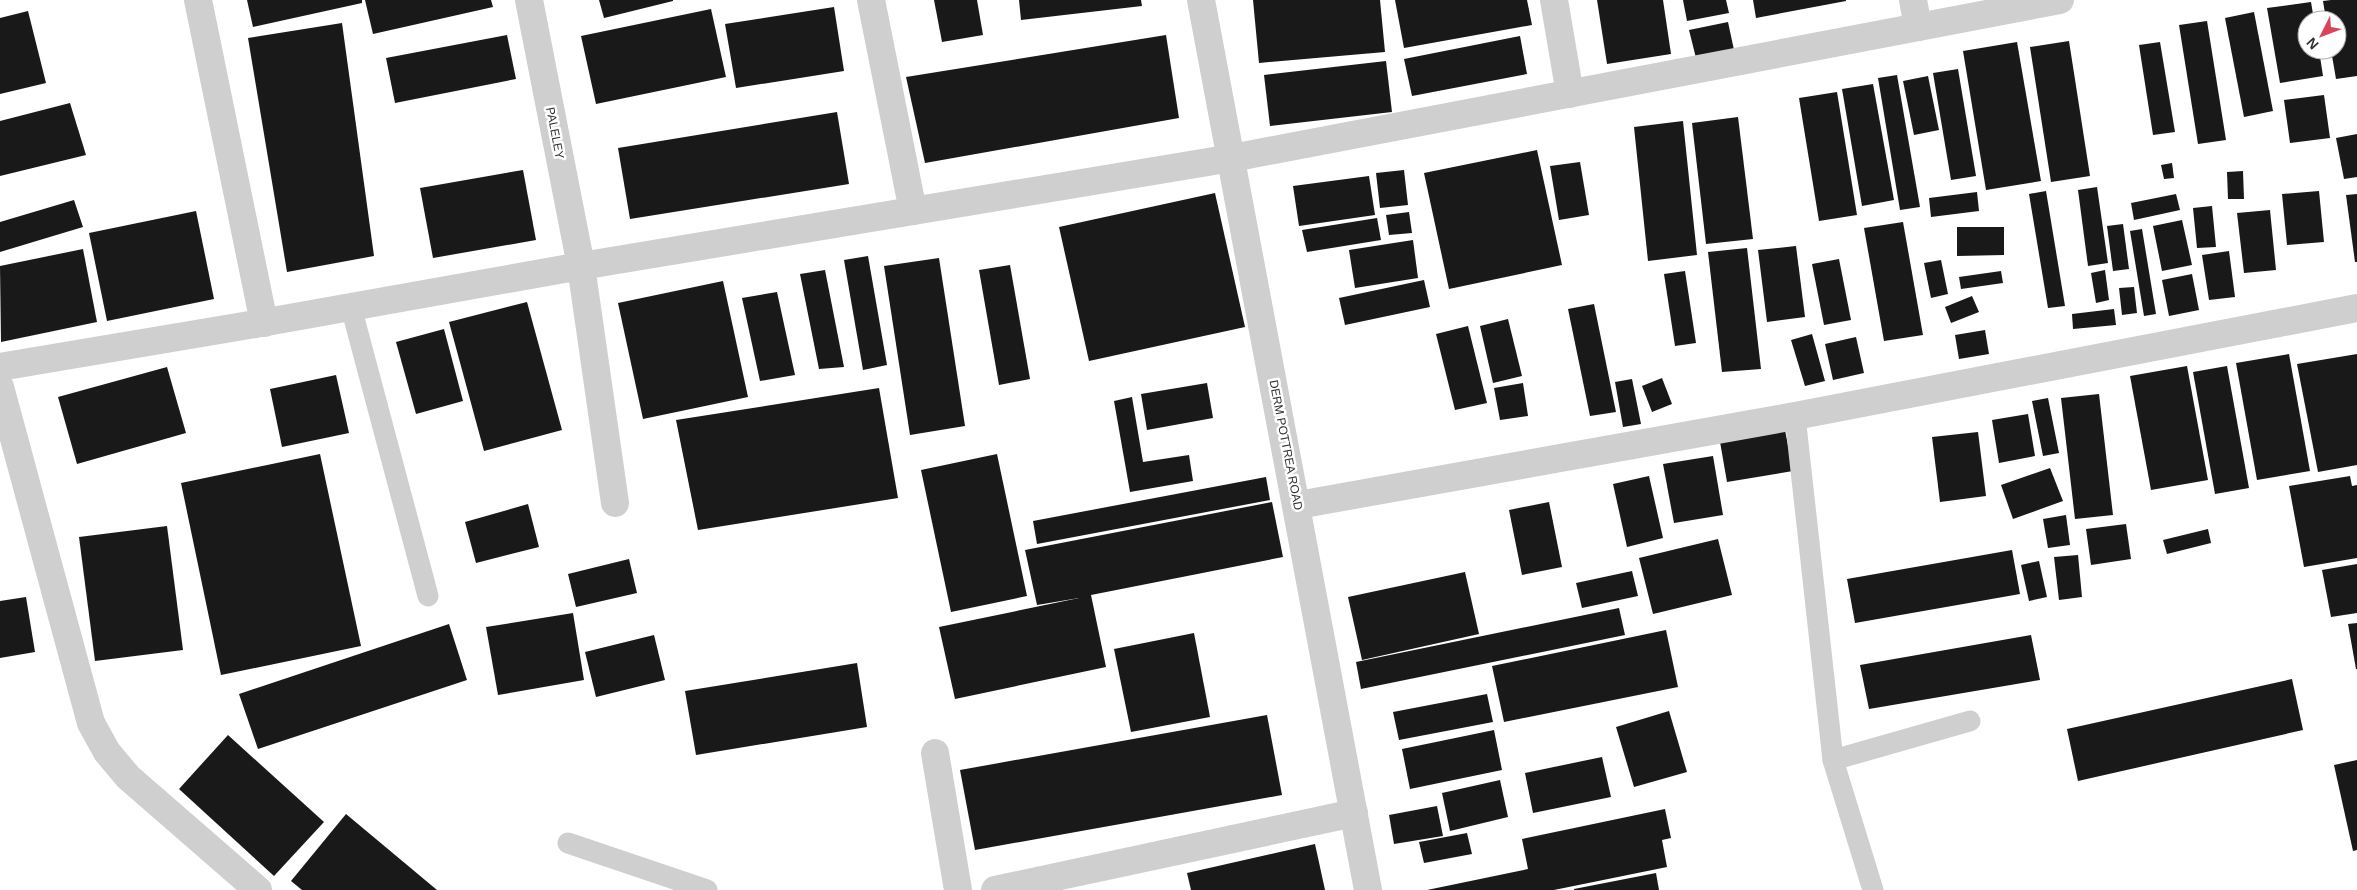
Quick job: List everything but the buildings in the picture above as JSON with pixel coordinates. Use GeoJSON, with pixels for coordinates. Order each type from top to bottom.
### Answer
{"type":"FeatureCollection","features":[{"type":"Feature","properties":{"kind":"street"},"geometry":{"type":"LineString","coordinates":[[198,0],[264,322]]}},
{"type":"Feature","properties":{"kind":"street","name":"PALELEY"},"geometry":{"type":"LineString","coordinates":[[529,0],[581,266],[615,503]]}},
{"type":"Feature","properties":{"kind":"street"},"geometry":{"type":"LineString","coordinates":[[871,0],[912,211]]}},
{"type":"Feature","properties":{"kind":"street","name":"DERM POTTREA ROAD"},"geometry":{"type":"LineString","coordinates":[[1202,0],[1298,505],[1368,890]]}},
{"type":"Feature","properties":{"kind":"street"},"geometry":{"type":"LineString","coordinates":[[1554,0],[1570,94]]}},
{"type":"Feature","properties":{"kind":"street"},"geometry":{"type":"LineString","coordinates":[[1913,0],[1918,27]]}},
{"type":"Feature","properties":{"kind":"street"},"geometry":{"type":"LineString","coordinates":[[0,367],[581,266],[1232,158],[2060,0]]}},
{"type":"Feature","properties":{"kind":"street"},"geometry":{"type":"LineString","coordinates":[[1298,505],[1795,416],[2357,308]]}},
{"type":"Feature","properties":{"kind":"street"},"geometry":{"type":"LineString","coordinates":[[0,387],[91,723],[107,752],[128,776],[258,890]]}},
{"type":"Feature","properties":{"kind":"street"},"geometry":{"type":"LineString","coordinates":[[935,753],[958,890]]}},
{"type":"Feature","properties":{"kind":"street"},"geometry":{"type":"LineString","coordinates":[[995,890],[1354,813]]}},
{"type":"Feature","properties":{"kind":"lane"},"geometry":{"type":"LineString","coordinates":[[351,307],[428,596]]}},
{"type":"Feature","properties":{"kind":"lane"},"geometry":{"type":"LineString","coordinates":[[1795,416],[1833,760],[1873,890]]}},
{"type":"Feature","properties":{"kind":"lane"},"geometry":{"type":"LineString","coordinates":[[1833,760],[1970,721]]}},
{"type":"Feature","properties":{"kind":"lane"},"geometry":{"type":"LineString","coordinates":[[568,842],[707,890]]}}]}
